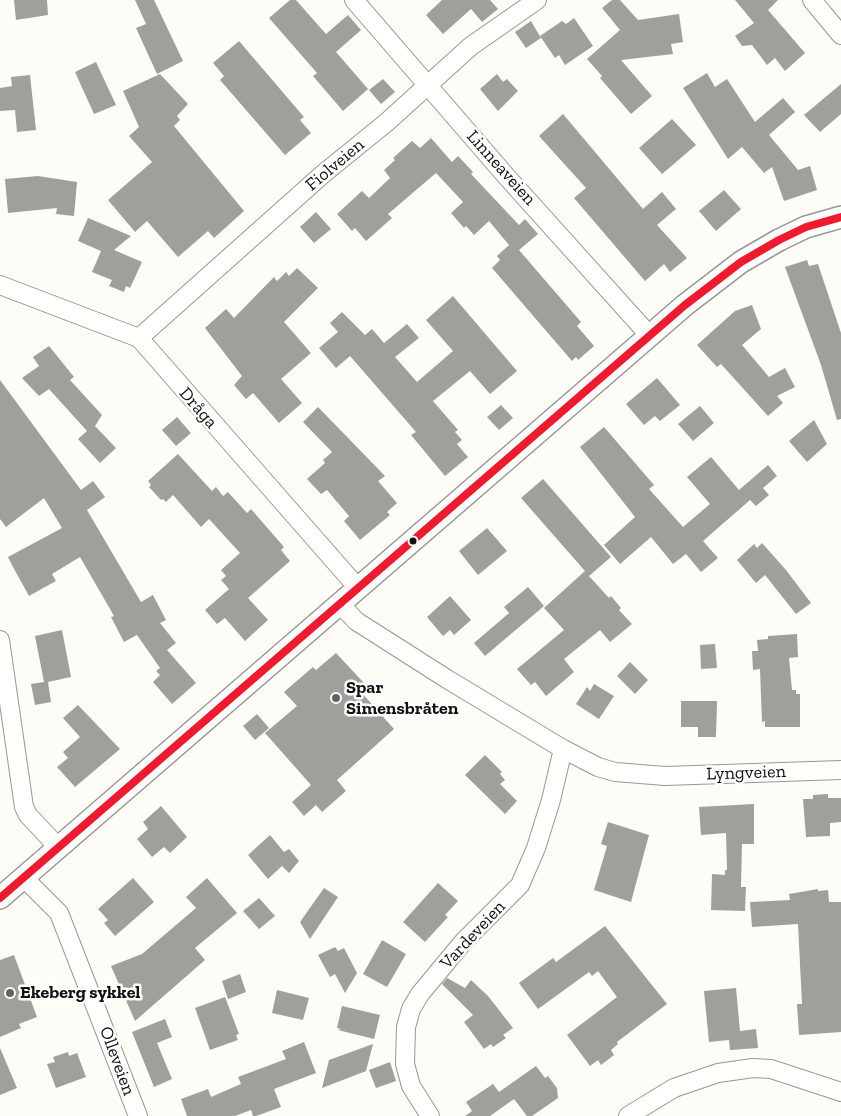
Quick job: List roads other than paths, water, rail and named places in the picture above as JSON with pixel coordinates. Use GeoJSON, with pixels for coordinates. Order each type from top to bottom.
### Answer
{"type":"FeatureCollection","features":[{"type":"Feature","properties":{"kind":"street","name":"Linneaveien"},"geometry":{"type":"LineString","coordinates":[[354,0],[427,86],[649,335]]}},
{"type":"Feature","properties":{"kind":"street","name":"Fiolveien"},"geometry":{"type":"LineString","coordinates":[[139,338],[323,174],[427,86],[470,46],[537,0]]}},
{"type":"Feature","properties":{"kind":"street"},"geometry":{"type":"LineString","coordinates":[[812,0],[841,35]]}},
{"type":"Feature","properties":{"kind":"street"},"geometry":{"type":"LineString","coordinates":[[0,898],[685,305],[741,262],[793,233],[841,218]]}},
{"type":"Feature","properties":{"kind":"street","name":"Dråga"},"geometry":{"type":"LineString","coordinates":[[0,285],[139,338],[358,588]]}},
{"type":"Feature","properties":{"kind":"street","name":"Lyngveien"},"geometry":{"type":"LineString","coordinates":[[340,604],[366,627],[447,680],[563,749],[598,767],[616,772],[665,776],[841,770]]}},
{"type":"Feature","properties":{"kind":"street"},"geometry":{"type":"LineString","coordinates":[[0,640],[24,807],[28,815],[58,847]]}},
{"type":"Feature","properties":{"kind":"street","name":"Vardeveien"},"geometry":{"type":"LineString","coordinates":[[430,1116],[411,1086],[405,1064],[406,1027],[411,1009],[420,994],[464,941],[520,885],[536,848],[563,749]]}},
{"type":"Feature","properties":{"kind":"street","name":"Olleveien"},"geometry":{"type":"LineString","coordinates":[[24,878],[59,912],[138,1116]]}},
{"type":"Feature","properties":{"kind":"street"},"geometry":{"type":"LineString","coordinates":[[628,1116],[674,1088],[718,1073],[753,1068],[771,1069],[841,1092]]}},
{"type":"Feature","properties":{"kind":"place","name":"Spar Simensbråten"},"geometry":{"type":"Point","coordinates":[336,698]}},
{"type":"Feature","properties":{"kind":"place","name":"Ekeberg sykkel"},"geometry":{"type":"Point","coordinates":[10,993]}}]}
